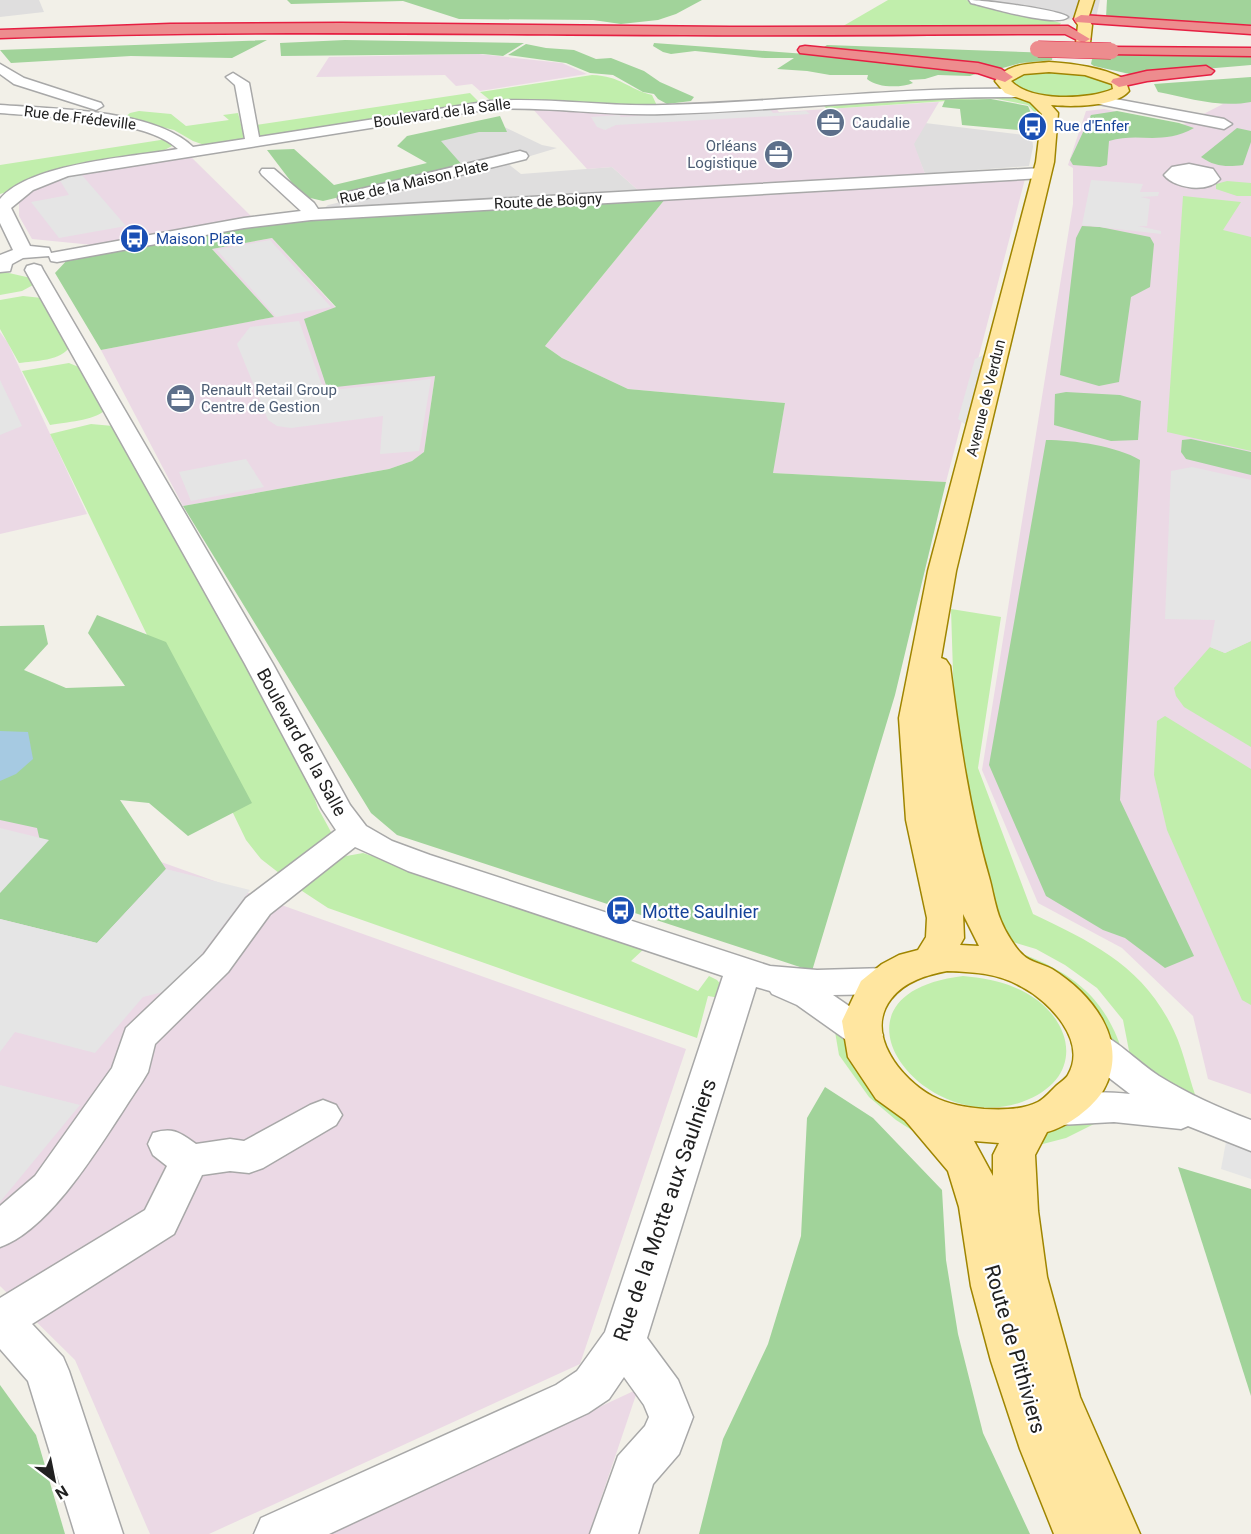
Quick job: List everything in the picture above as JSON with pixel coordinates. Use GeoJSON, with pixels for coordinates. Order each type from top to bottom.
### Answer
{"type":"FeatureCollection","features":[{"type":"Feature","properties":{"kind":"highway"},"geometry":{"type":"LineString","coordinates":[[1081,19],[1251,30]]}},
{"type":"Feature","properties":{"kind":"highway"},"geometry":{"type":"LineString","coordinates":[[0,37],[227,27],[483,27],[1065,36],[1083,45]]}},
{"type":"Feature","properties":{"kind":"highway"},"geometry":{"type":"LineString","coordinates":[[483,27],[1034,47],[1251,50]]}},
{"type":"Feature","properties":{"kind":"highway"},"geometry":{"type":"LineString","coordinates":[[0,37],[323,31],[521,33],[911,45]]}},
{"type":"Feature","properties":{"kind":"highway"},"geometry":{"type":"LineString","coordinates":[[521,33],[765,47]]}},
{"type":"Feature","properties":{"kind":"highway"},"geometry":{"type":"LineString","coordinates":[[787,48],[978,68],[996,72],[1009,85]]}},
{"type":"Feature","properties":{"kind":"highway"},"geometry":{"type":"LineString","coordinates":[[1120,86],[1147,76],[1221,70]]}},
{"type":"Feature","properties":{"kind":"main road"},"geometry":{"type":"LineString","coordinates":[[1081,19],[1085,25],[1082,65],[1087,70],[1120,86],[1113,96],[1081,101],[1035,98],[1009,85],[1020,70],[1058,62],[1065,36],[1072,24],[1081,19],[1087,0]]}},
{"type":"Feature","properties":{"kind":"main road"},"geometry":{"type":"LineString","coordinates":[[1033,68],[1087,70]]}},
{"type":"Feature","properties":{"kind":"main road","name":"Avenue de Verdun"},"geometry":{"type":"LineString","coordinates":[[930,962],[945,938],[945,918],[923,820],[915,718],[942,571],[1043,168],[1050,113],[1035,98]]}},
{"type":"Feature","properties":{"kind":"main road","name":"Avenue de Verdun"},"geometry":{"type":"LineString","coordinates":[[1043,168],[1057,148],[1073,106],[1081,101]]}},
{"type":"Feature","properties":{"kind":"main road","name":"Avenue de Verdun"},"geometry":{"type":"LineString","coordinates":[[931,634],[947,771],[965,856],[983,922],[1010,966]]}},
{"type":"Feature","properties":{"kind":"main road"},"geometry":{"type":"LineString","coordinates":[[947,958],[982,959],[1010,966],[1036,977],[1065,998],[1082,1018],[1094,1054],[1088,1082],[1046,1115],[1004,1127],[953,1122],[917,1107],[891,1088],[868,1057],[862,1021],[875,991],[896,974],[912,965],[947,958]]}},
{"type":"Feature","properties":{"kind":"main road","name":"Route de Pithiviers"},"geometry":{"type":"LineString","coordinates":[[917,1107],[945,1134],[972,1176],[997,1300],[1031,1417],[1080,1534]]}},
{"type":"Feature","properties":{"kind":"main road","name":"Route de Pithiviers"},"geometry":{"type":"LineString","coordinates":[[1046,1115],[1014,1155],[1016,1211],[1024,1277],[1056,1397],[1114,1534]]}},
{"type":"Feature","properties":{"kind":"street"},"geometry":{"type":"LineString","coordinates":[[975,0],[1019,11],[1065,36]]}},
{"type":"Feature","properties":{"kind":"street"},"geometry":{"type":"LineString","coordinates":[[0,68],[19,81],[117,113],[111,120]]}},
{"type":"Feature","properties":{"kind":"street"},"geometry":{"type":"LineString","coordinates":[[233,76],[242,83],[251,137],[255,141]]}},
{"type":"Feature","properties":{"kind":"street","name":"Boulevard de la Salle"},"geometry":{"type":"LineString","coordinates":[[865,1035],[809,996],[660,941],[419,863],[381,848],[356,833],[337,809],[38,260],[2,208],[5,198],[27,186],[65,172],[506,103],[661,110],[946,92],[1009,85]]}},
{"type":"Feature","properties":{"kind":"street"},"geometry":{"type":"LineString","coordinates":[[1099,100],[1181,115],[1231,120],[1195,107],[1120,86]]}},
{"type":"Feature","properties":{"kind":"street"},"geometry":{"type":"LineString","coordinates":[[1181,115],[1195,107]]}},
{"type":"Feature","properties":{"kind":"street","name":"Rue de Frédeville"},"geometry":{"type":"LineString","coordinates":[[0,109],[111,120],[167,133],[178,138],[188,151]]}},
{"type":"Feature","properties":{"kind":"street","name":"Rue de la Maison Plate"},"geometry":{"type":"LineString","coordinates":[[309,211],[520,156]]}},
{"type":"Feature","properties":{"kind":"street","name":"Route de Boigny"},"geometry":{"type":"LineString","coordinates":[[2,268],[13,271],[38,260],[309,211],[1043,168]]}},
{"type":"Feature","properties":{"kind":"street"},"geometry":{"type":"LineString","coordinates":[[1155,169],[1172,174]]}},
{"type":"Feature","properties":{"kind":"street"},"geometry":{"type":"LineString","coordinates":[[268,172],[309,211]]}},
{"type":"Feature","properties":{"kind":"street"},"geometry":{"type":"LineString","coordinates":[[0,1230],[49,1187],[129,1072],[139,1038],[216,963],[258,906],[338,843],[356,833]]}},
{"type":"Feature","properties":{"kind":"street","name":"Boulevard de la Salle"},"geometry":{"type":"LineString","coordinates":[[755,975],[817,983],[887,981]]}},
{"type":"Feature","properties":{"kind":"street","name":"Rue de la Motte aux Saulniers"},"geometry":{"type":"LineString","coordinates":[[278,1534],[572,1399],[593,1384],[624,1341],[736,998],[755,975]]}},
{"type":"Feature","properties":{"kind":"street"},"geometry":{"type":"LineString","coordinates":[[1090,1043],[1125,1073],[1201,1118]]}},
{"type":"Feature","properties":{"kind":"street"},"geometry":{"type":"LineString","coordinates":[[1046,1115],[1114,1107],[1163,1111],[1201,1118],[1251,1136]]}},
{"type":"Feature","properties":{"kind":"street"},"geometry":{"type":"LineString","coordinates":[[99,1534],[47,1371],[0,1319],[160,1222],[178,1152],[249,1157],[323,1115]]}},
{"type":"Feature","properties":{"kind":"street"},"geometry":{"type":"LineString","coordinates":[[614,1534],[634,1472],[663,1439],[671,1417],[662,1394],[624,1341]]}},
{"type":"Feature","properties":{"kind":"shaded area"},"geometry":{"type":"Polygon","coordinates":[[[0,0],[39,0],[44,12],[0,17],[0,0]]]}},
{"type":"Feature","properties":{"kind":"shaded area"},"geometry":{"type":"Polygon","coordinates":[[[966,0],[1100,0],[1096,18],[1060,20],[966,0]]]}},
{"type":"Feature","properties":{"kind":"shaded area"},"geometry":{"type":"Polygon","coordinates":[[[479,54],[562,63],[587,74],[480,91],[472,84],[456,86],[445,75],[316,77],[329,57],[479,54]]]}},
{"type":"Feature","properties":{"kind":"shaded area"},"geometry":{"type":"Polygon","coordinates":[[[1251,78],[1251,1094],[1208,1079],[1193,1016],[1122,948],[1038,903],[982,770],[1073,204],[1073,168],[1068,165],[1086,111],[1104,109],[1182,125],[1223,104],[1162,91],[1251,78]]]}},
{"type":"Feature","properties":{"kind":"shaded area"},"geometry":{"type":"Polygon","coordinates":[[[939,102],[914,144],[925,174],[639,191],[612,167],[587,169],[531,107],[774,106],[779,112],[939,102]]]}},
{"type":"Feature","properties":{"kind":"shaded area"},"geometry":{"type":"Polygon","coordinates":[[[768,107],[773,113],[806,111],[810,114],[616,125],[605,130],[597,127],[591,117],[619,115],[621,117],[768,107]]]}},
{"type":"Feature","properties":{"kind":"shaded area"},"geometry":{"type":"Polygon","coordinates":[[[925,123],[1032,136],[1033,147],[1029,166],[925,174],[913,144],[925,123]]]}},
{"type":"Feature","properties":{"kind":"shaded area"},"geometry":{"type":"Polygon","coordinates":[[[498,124],[542,145],[557,148],[507,163],[521,174],[612,167],[639,191],[323,209],[328,205],[471,172],[427,139],[498,124]]]}},
{"type":"Feature","properties":{"kind":"shaded area"},"geometry":{"type":"Polygon","coordinates":[[[190,156],[253,218],[93,245],[32,239],[19,216],[19,201],[44,184],[87,172],[190,156]]]}},
{"type":"Feature","properties":{"kind":"shaded area"},"geometry":{"type":"Polygon","coordinates":[[[81,174],[126,226],[59,238],[31,202],[69,195],[59,179],[81,174]]]}},
{"type":"Feature","properties":{"kind":"shaded area"},"geometry":{"type":"Polygon","coordinates":[[[1025,179],[946,482],[772,473],[785,403],[628,389],[562,358],[545,346],[666,198],[1025,179]]]}},
{"type":"Feature","properties":{"kind":"shaded area"},"geometry":{"type":"Polygon","coordinates":[[[1091,180],[1143,184],[1140,192],[1159,192],[1158,196],[1141,197],[1150,199],[1147,226],[1138,226],[1161,231],[1161,234],[1082,225],[1091,180]]]}},
{"type":"Feature","properties":{"kind":"shaded area"},"geometry":{"type":"Polygon","coordinates":[[[272,238],[336,308],[435,376],[424,453],[412,461],[389,469],[183,506],[101,350],[273,317],[212,249],[272,238]]]}},
{"type":"Feature","properties":{"kind":"shaded area"},"geometry":{"type":"Polygon","coordinates":[[[270,240],[331,307],[276,317],[217,250],[270,240]]]}},
{"type":"Feature","properties":{"kind":"shaded area"},"geometry":{"type":"Polygon","coordinates":[[[299,321],[324,391],[431,379],[419,451],[380,454],[383,416],[291,428],[277,426],[268,420],[237,344],[250,327],[299,321]]]}},
{"type":"Feature","properties":{"kind":"shaded area"},"geometry":{"type":"Polygon","coordinates":[[[0,332],[8,343],[87,514],[0,534],[0,332]]]}},
{"type":"Feature","properties":{"kind":"shaded area"},"geometry":{"type":"Polygon","coordinates":[[[992,351],[970,428],[958,419],[975,359],[992,351]]]}},
{"type":"Feature","properties":{"kind":"shaded area"},"geometry":{"type":"Polygon","coordinates":[[[0,380],[22,426],[0,435],[0,380]]]}},
{"type":"Feature","properties":{"kind":"shaded area"},"geometry":{"type":"Polygon","coordinates":[[[246,459],[264,487],[191,501],[179,472],[246,459]]]}},
{"type":"Feature","properties":{"kind":"shaded area"},"geometry":{"type":"Polygon","coordinates":[[[1192,467],[1251,480],[1251,641],[1225,653],[1210,647],[1215,620],[1165,619],[1171,471],[1192,467]]]}},
{"type":"Feature","properties":{"kind":"shaded area"},"geometry":{"type":"Polygon","coordinates":[[[15,810],[686,1049],[580,1364],[209,1534],[150,1534],[75,1360],[0,1286],[0,815],[15,810]]]}},
{"type":"Feature","properties":{"kind":"shaded area"},"geometry":{"type":"Polygon","coordinates":[[[0,828],[49,840],[0,893],[0,828]]]}},
{"type":"Feature","properties":{"kind":"shaded area"},"geometry":{"type":"Polygon","coordinates":[[[166,869],[250,890],[175,989],[143,997],[95,1053],[15,1032],[0,1052],[0,919],[97,943],[166,869]]]}},
{"type":"Feature","properties":{"kind":"shaded area"},"geometry":{"type":"Polygon","coordinates":[[[0,1085],[80,1105],[0,1202],[0,1085]]]}},
{"type":"Feature","properties":{"kind":"shaded area"},"geometry":{"type":"Polygon","coordinates":[[[1226,1142],[1251,1150],[1251,1179],[1221,1169],[1226,1142]]]}},
{"type":"Feature","properties":{"kind":"shaded area"},"geometry":{"type":"Polygon","coordinates":[[[638,1389],[589,1534],[327,1534],[638,1389]]]}},
{"type":"Feature","properties":{"kind":"green space"},"geometry":{"type":"Polygon","coordinates":[[[287,0],[702,0],[676,14],[658,20],[621,24],[593,20],[459,19],[403,1],[291,4],[287,0]]]}},
{"type":"Feature","properties":{"kind":"green space"},"geometry":{"type":"Polygon","coordinates":[[[888,0],[966,0],[1061,23],[1059,26],[838,29],[888,0]]]}},
{"type":"Feature","properties":{"kind":"green space"},"geometry":{"type":"Polygon","coordinates":[[[1107,0],[1251,0],[1251,25],[1106,17],[1107,0]]]}},
{"type":"Feature","properties":{"kind":"green space"},"geometry":{"type":"Polygon","coordinates":[[[267,40],[232,58],[131,56],[11,63],[0,50],[267,40]]]}},
{"type":"Feature","properties":{"kind":"green space"},"geometry":{"type":"Polygon","coordinates":[[[345,40],[524,43],[503,56],[483,54],[281,56],[280,43],[345,40]]]}},
{"type":"Feature","properties":{"kind":"green space"},"geometry":{"type":"Polygon","coordinates":[[[654,43],[860,58],[978,73],[970,76],[938,75],[909,80],[913,83],[908,85],[889,86],[871,82],[867,79],[868,75],[830,75],[777,69],[794,58],[765,58],[695,51],[671,54],[653,46],[654,43]]]}},
{"type":"Feature","properties":{"kind":"green space"},"geometry":{"type":"Polygon","coordinates":[[[526,44],[574,50],[596,59],[611,58],[644,71],[660,82],[694,97],[691,101],[667,104],[654,94],[643,92],[613,75],[590,73],[566,63],[508,55],[526,44]]]}},
{"type":"Feature","properties":{"kind":"green space"},"geometry":{"type":"Polygon","coordinates":[[[827,45],[1053,53],[1052,60],[1021,63],[999,69],[863,51],[821,49],[827,45]]]}},
{"type":"Feature","properties":{"kind":"green space"},"geometry":{"type":"Polygon","coordinates":[[[1093,54],[1251,55],[1251,65],[1134,75],[1094,66],[1091,64],[1093,54]]]}},
{"type":"Feature","properties":{"kind":"green space"},"geometry":{"type":"Polygon","coordinates":[[[1074,70],[1112,81],[1115,91],[1103,95],[1062,99],[1034,94],[1011,82],[1013,78],[1028,71],[1074,70]]]}},
{"type":"Feature","properties":{"kind":"green space"},"geometry":{"type":"Polygon","coordinates":[[[592,75],[617,80],[652,95],[658,108],[491,101],[480,92],[592,75]]]}},
{"type":"Feature","properties":{"kind":"green space"},"geometry":{"type":"Polygon","coordinates":[[[1251,77],[1251,102],[1239,104],[1204,102],[1158,92],[1154,84],[1251,77]]]}},
{"type":"Feature","properties":{"kind":"green space"},"geometry":{"type":"Polygon","coordinates":[[[470,93],[480,103],[260,137],[257,135],[256,125],[470,93]]]}},
{"type":"Feature","properties":{"kind":"green space"},"geometry":{"type":"Polygon","coordinates":[[[1000,94],[1039,107],[1035,113],[1028,105],[992,98],[827,109],[822,104],[1000,94]]]}},
{"type":"Feature","properties":{"kind":"green space"},"geometry":{"type":"Polygon","coordinates":[[[991,99],[1028,106],[1031,113],[1029,131],[962,125],[960,109],[942,107],[945,100],[991,99]]]}},
{"type":"Feature","properties":{"kind":"green space"},"geometry":{"type":"Polygon","coordinates":[[[139,111],[171,114],[186,126],[229,120],[223,115],[238,113],[245,140],[207,146],[174,130],[124,118],[130,113],[139,111]]]}},
{"type":"Feature","properties":{"kind":"green space"},"geometry":{"type":"Polygon","coordinates":[[[1117,111],[1194,128],[1161,138],[1109,141],[1107,165],[1100,167],[1073,165],[1070,160],[1091,115],[1117,111]]]}},
{"type":"Feature","properties":{"kind":"green space"},"geometry":{"type":"Polygon","coordinates":[[[500,116],[507,132],[479,132],[441,141],[464,167],[323,201],[302,196],[267,150],[294,149],[334,185],[427,163],[397,146],[407,136],[500,116]]]}},
{"type":"Feature","properties":{"kind":"green space"},"geometry":{"type":"Polygon","coordinates":[[[1237,128],[1251,131],[1251,142],[1243,165],[1221,166],[1201,157],[1237,128]]]}},
{"type":"Feature","properties":{"kind":"green space"},"geometry":{"type":"Polygon","coordinates":[[[167,139],[173,143],[172,146],[159,153],[101,163],[0,194],[0,165],[167,139]]]}},
{"type":"Feature","properties":{"kind":"green space"},"geometry":{"type":"Polygon","coordinates":[[[1227,181],[1251,183],[1251,196],[1237,196],[1216,189],[1216,184],[1227,181]]]}},
{"type":"Feature","properties":{"kind":"green space"},"geometry":{"type":"Polygon","coordinates":[[[1183,196],[1241,202],[1223,230],[1251,237],[1251,451],[1167,432],[1183,196]]]}},
{"type":"Feature","properties":{"kind":"green space"},"geometry":{"type":"Polygon","coordinates":[[[666,198],[545,346],[562,358],[628,389],[785,403],[773,473],[946,482],[895,695],[812,971],[397,835],[371,813],[183,506],[389,469],[412,461],[424,452],[435,376],[327,388],[304,319],[336,307],[272,238],[212,249],[274,317],[101,350],[55,273],[69,258],[313,217],[666,198]]]}},
{"type":"Feature","properties":{"kind":"green space"},"geometry":{"type":"Polygon","coordinates":[[[1082,226],[1100,227],[1150,237],[1154,244],[1150,287],[1131,297],[1119,382],[1099,386],[1060,375],[1076,238],[1082,226]]]}},
{"type":"Feature","properties":{"kind":"green space"},"geometry":{"type":"Polygon","coordinates":[[[0,271],[31,278],[33,285],[22,291],[0,295],[0,271]]]}},
{"type":"Feature","properties":{"kind":"green space"},"geometry":{"type":"Polygon","coordinates":[[[23,296],[42,298],[70,346],[61,355],[19,363],[0,329],[0,300],[23,296]]]}},
{"type":"Feature","properties":{"kind":"green space"},"geometry":{"type":"Polygon","coordinates":[[[69,363],[81,368],[105,410],[87,419],[50,425],[22,371],[69,363]]]}},
{"type":"Feature","properties":{"kind":"green space"},"geometry":{"type":"Polygon","coordinates":[[[1066,392],[1120,395],[1141,401],[1138,440],[1111,441],[1054,425],[1055,394],[1066,392]]]}},
{"type":"Feature","properties":{"kind":"green space"},"geometry":{"type":"Polygon","coordinates":[[[91,424],[113,426],[303,766],[318,808],[331,832],[329,840],[279,873],[261,859],[246,840],[50,434],[91,424]]]}},
{"type":"Feature","properties":{"kind":"green space"},"geometry":{"type":"Polygon","coordinates":[[[1191,439],[1251,452],[1251,475],[1186,459],[1181,452],[1182,440],[1191,439]]]}},
{"type":"Feature","properties":{"kind":"green space"},"geometry":{"type":"Polygon","coordinates":[[[1046,440],[1094,445],[1119,451],[1140,460],[1120,800],[1194,956],[1165,968],[1125,938],[1103,930],[1046,896],[989,765],[1046,440]]]}},
{"type":"Feature","properties":{"kind":"green space"},"geometry":{"type":"Polygon","coordinates":[[[951,609],[1001,617],[978,768],[1033,914],[1097,947],[1115,959],[1148,990],[1174,1031],[1199,1105],[1132,1066],[1123,1020],[1097,988],[1065,965],[1036,949],[1002,937],[956,768],[951,609]]]}},
{"type":"Feature","properties":{"kind":"green space"},"geometry":{"type":"Polygon","coordinates":[[[97,615],[166,642],[252,803],[188,836],[149,803],[120,800],[166,869],[97,943],[0,919],[0,892],[41,845],[37,828],[0,820],[0,626],[44,625],[48,644],[24,670],[66,688],[125,686],[88,633],[97,615]]]}},
{"type":"Feature","properties":{"kind":"green space"},"geometry":{"type":"Polygon","coordinates":[[[1251,641],[1251,747],[1184,707],[1176,696],[1174,688],[1210,647],[1225,653],[1251,641]]]}},
{"type":"Feature","properties":{"kind":"green space"},"geometry":{"type":"Polygon","coordinates":[[[1165,716],[1251,769],[1251,1005],[1242,1000],[1167,830],[1154,775],[1157,721],[1165,716]]]}},
{"type":"Feature","properties":{"kind":"green space"},"geometry":{"type":"Polygon","coordinates":[[[363,853],[646,947],[631,961],[698,991],[709,976],[723,987],[720,998],[708,996],[697,1038],[328,908],[296,887],[341,857],[363,853]]]}},
{"type":"Feature","properties":{"kind":"green space"},"geometry":{"type":"Polygon","coordinates":[[[1012,950],[1050,966],[1081,986],[1105,1014],[1122,1051],[1012,950]]]}},
{"type":"Feature","properties":{"kind":"green space"},"geometry":{"type":"Polygon","coordinates":[[[963,976],[996,981],[1016,988],[1035,999],[1051,1013],[1061,1028],[1066,1045],[1065,1062],[1058,1077],[1044,1091],[1022,1102],[985,1108],[950,1100],[920,1083],[899,1059],[889,1033],[895,1008],[918,988],[963,976]]]}},
{"type":"Feature","properties":{"kind":"green space"},"geometry":{"type":"Polygon","coordinates":[[[837,1023],[924,1138],[896,1120],[869,1097],[839,1055],[834,1026],[837,1023]]]}},
{"type":"Feature","properties":{"kind":"green space"},"geometry":{"type":"Polygon","coordinates":[[[825,1087],[873,1118],[942,1190],[946,1260],[958,1334],[983,1433],[1030,1534],[699,1534],[723,1439],[768,1344],[801,1236],[807,1118],[825,1087]]]}},
{"type":"Feature","properties":{"kind":"green space"},"geometry":{"type":"Polygon","coordinates":[[[1104,1119],[1066,1138],[1035,1146],[1050,1127],[1104,1119]]]}},
{"type":"Feature","properties":{"kind":"green space"},"geometry":{"type":"Polygon","coordinates":[[[1178,1167],[1251,1189],[1251,1396],[1178,1167]]]}},
{"type":"Feature","properties":{"kind":"green space"},"geometry":{"type":"Polygon","coordinates":[[[0,1385],[36,1435],[65,1534],[0,1534],[0,1385]]]}},
{"type":"Feature","properties":{"kind":"water"},"geometry":{"type":"Polygon","coordinates":[[[0,731],[28,732],[33,759],[16,774],[0,781],[0,731]]]}},
{"type":"Feature","properties":{"kind":"place","name":"Caudalie"},"geometry":{"type":"Point","coordinates":[831,123]}},
{"type":"Feature","properties":{"kind":"place","name":"Rue d'Enfer"},"geometry":{"type":"Point","coordinates":[1033,126]}},
{"type":"Feature","properties":{"kind":"place","name":"Orléans Logistique"},"geometry":{"type":"Point","coordinates":[778,155]}},
{"type":"Feature","properties":{"kind":"place","name":"Maison Plate"},"geometry":{"type":"Point","coordinates":[135,239]}},
{"type":"Feature","properties":{"kind":"place","name":"Renault Retail Group Centre de Gestion"},"geometry":{"type":"Point","coordinates":[180,399]}},
{"type":"Feature","properties":{"kind":"place","name":"Motte Saulnier"},"geometry":{"type":"Point","coordinates":[621,911]}}]}
